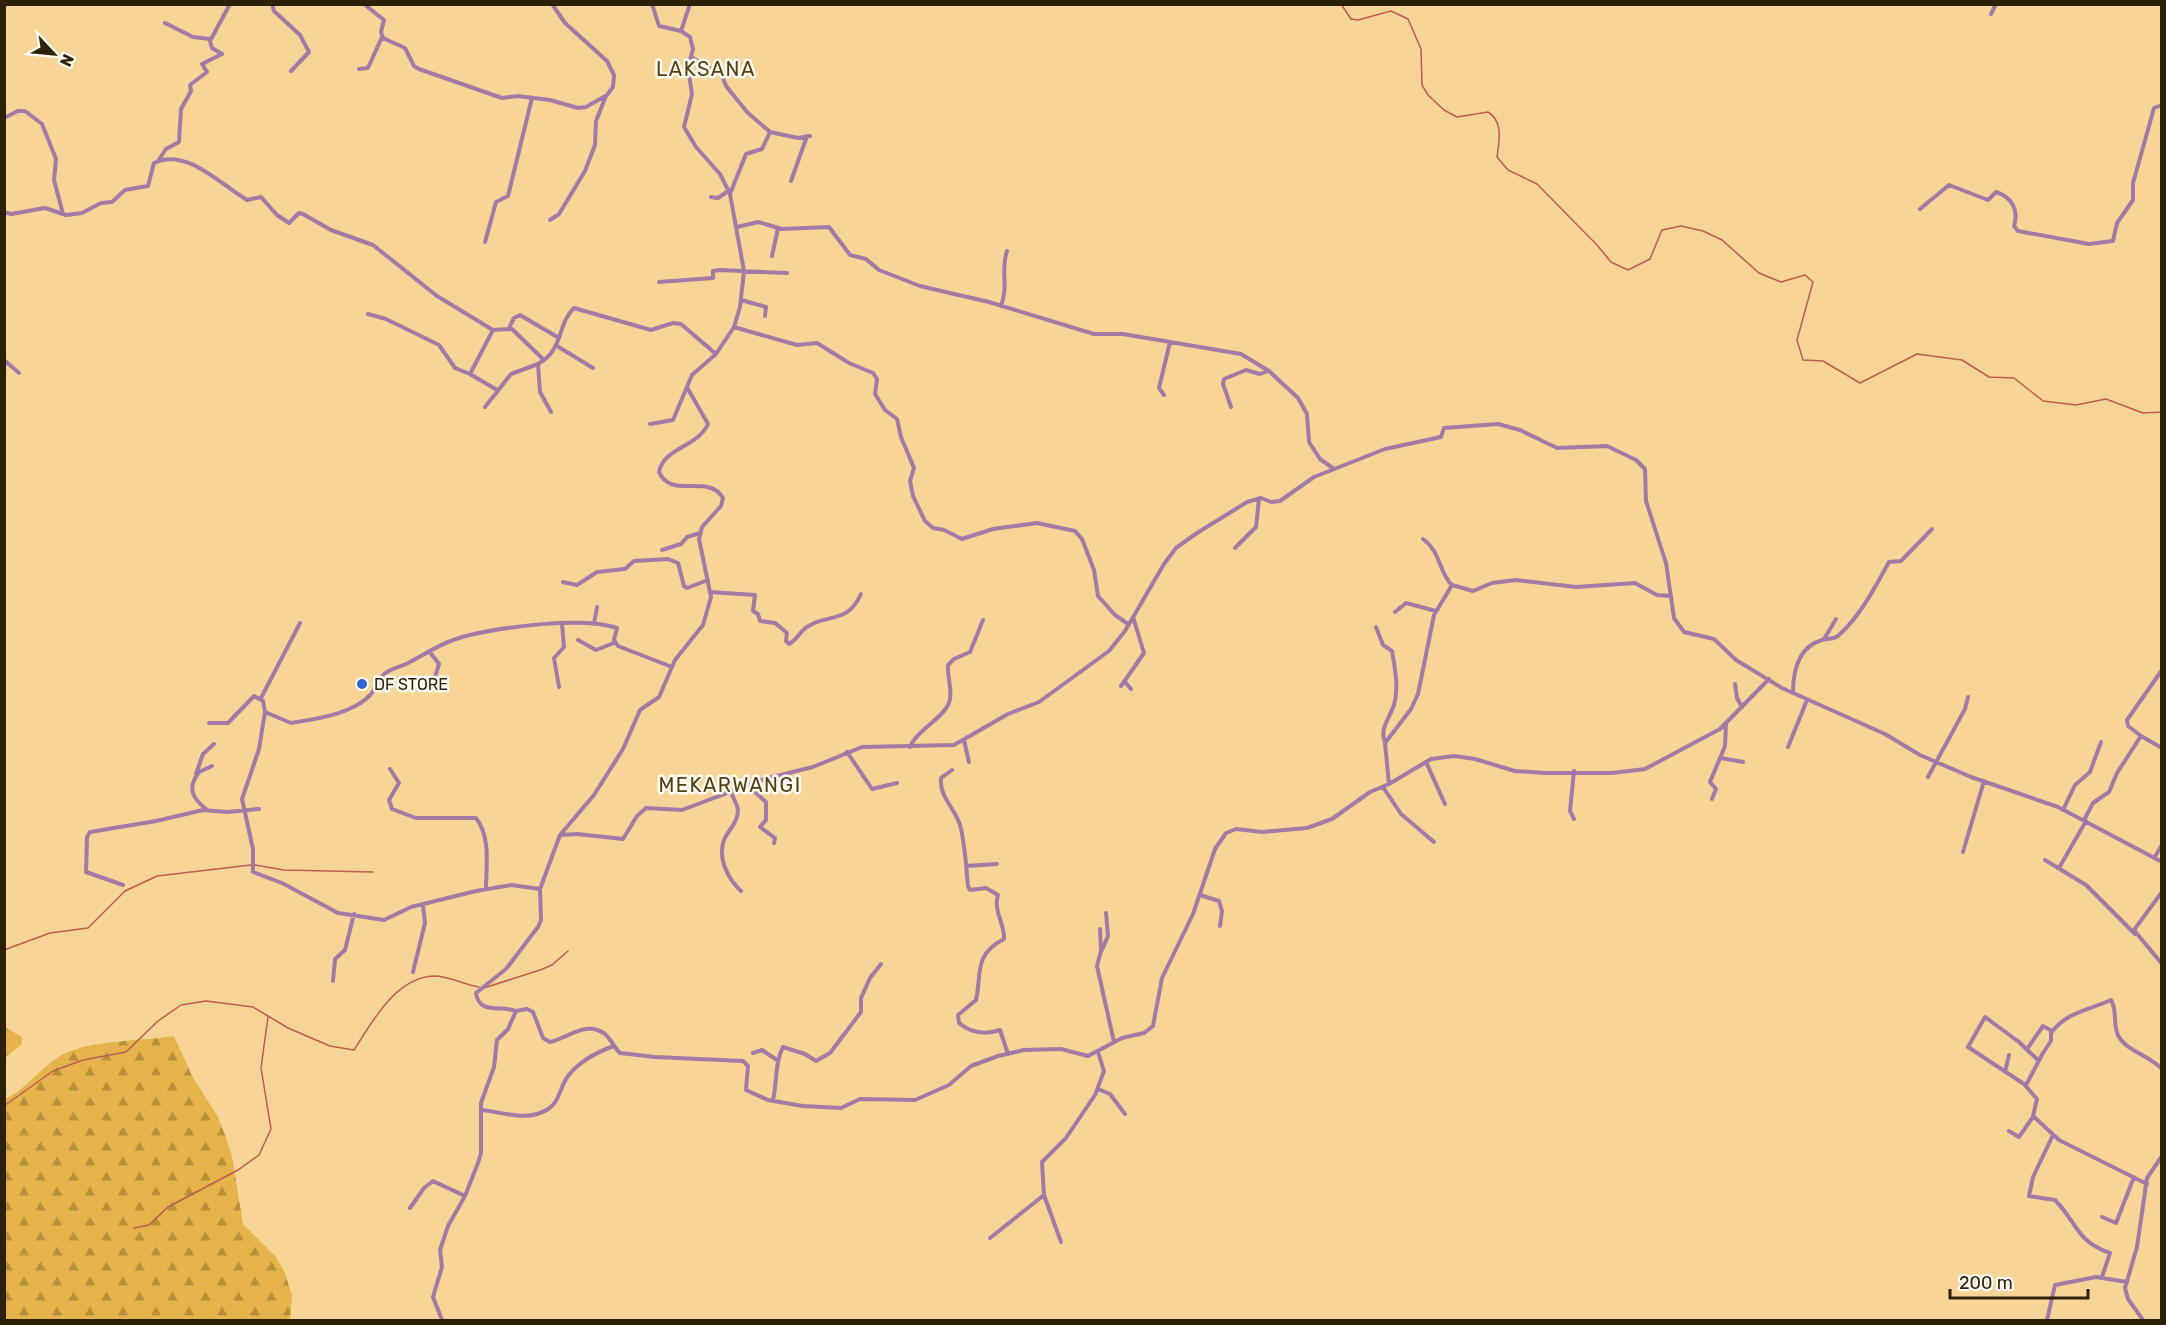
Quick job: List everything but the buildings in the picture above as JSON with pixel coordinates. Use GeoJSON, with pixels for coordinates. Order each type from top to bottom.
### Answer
{"type":"FeatureCollection","features":[{"type":"Feature","properties":{"kind":"street"},"geometry":{"type":"LineString","coordinates":[[4,212],[11,214],[45,208],[63,214],[87,212],[101,203],[112,202],[126,190],[148,186],[151,167],[166,149],[179,142],[182,109],[191,91],[190,85],[207,72],[202,64],[222,54],[212,48],[210,39],[230,4]]}},
{"type":"Feature","properties":{"kind":"street"},"geometry":{"type":"LineString","coordinates":[[272,4],[274,11],[301,36],[309,52],[291,71]]}},
{"type":"Feature","properties":{"kind":"street"},"geometry":{"type":"LineString","coordinates":[[359,69],[368,68],[382,37],[384,20],[364,4]]}},
{"type":"Feature","properties":{"kind":"street"},"geometry":{"type":"LineString","coordinates":[[550,220],[559,214],[585,171],[595,145],[596,121],[614,83],[610,65],[565,23],[552,4]]}},
{"type":"Feature","properties":{"kind":"street"},"geometry":{"type":"LineString","coordinates":[[650,424],[673,420],[692,375],[716,354],[734,327],[744,271],[729,192],[712,164],[684,130],[692,94],[688,68],[693,44],[690,37],[681,31],[659,26],[652,4]]}},
{"type":"Feature","properties":{"kind":"street"},"geometry":{"type":"LineString","coordinates":[[681,31],[690,4]]}},
{"type":"Feature","properties":{"kind":"street"},"geometry":{"type":"LineString","coordinates":[[1991,14],[1996,4]]}},
{"type":"Feature","properties":{"kind":"street"},"geometry":{"type":"LineString","coordinates":[[165,23],[193,37],[210,39]]}},
{"type":"Feature","properties":{"kind":"street"},"geometry":{"type":"LineString","coordinates":[[382,37],[405,48],[414,66],[419,69],[502,98],[532,98],[581,108],[607,95]]}},
{"type":"Feature","properties":{"kind":"street"},"geometry":{"type":"LineString","coordinates":[[691,57],[722,75],[726,86],[747,112],[770,132],[798,138],[808,136],[791,181]]}},
{"type":"Feature","properties":{"kind":"street"},"geometry":{"type":"LineString","coordinates":[[486,242],[496,202],[508,196],[511,187],[517,150],[532,98]]}},
{"type":"Feature","properties":{"kind":"street"},"geometry":{"type":"LineString","coordinates":[[1920,208],[1948,185],[1988,200],[1996,192],[2009,198],[2017,215],[2014,226],[2018,231],[2089,244],[2113,241],[2117,223],[2133,200],[2133,183],[2154,108],[2162,105]]}},
{"type":"Feature","properties":{"kind":"street"},"geometry":{"type":"LineString","coordinates":[[4,118],[18,111],[25,111],[42,124],[56,159],[54,180],[63,214]]}},
{"type":"Feature","properties":{"kind":"street"},"geometry":{"type":"LineString","coordinates":[[711,197],[718,198],[729,192],[746,154],[762,149],[770,132]]}},
{"type":"Feature","properties":{"kind":"street"},"geometry":{"type":"LineString","coordinates":[[157,161],[167,159],[181,161],[204,171],[247,200],[261,197],[277,215],[289,223],[301,213],[331,230],[373,245],[437,296],[493,330],[509,328],[544,360]]}},
{"type":"Feature","properties":{"kind":"street"},"geometry":{"type":"LineString","coordinates":[[736,226],[758,222],[778,228],[829,227],[850,255],[866,259],[883,272],[920,286],[1001,306],[1094,334],[1123,334],[1232,351],[1269,371],[1298,398],[1308,417],[1309,442],[1320,459],[1334,469]]}},
{"type":"Feature","properties":{"kind":"street"},"geometry":{"type":"LineString","coordinates":[[772,256],[778,228]]}},
{"type":"Feature","properties":{"kind":"street"},"geometry":{"type":"LineString","coordinates":[[1001,306],[1006,290],[1002,267],[1007,251]]}},
{"type":"Feature","properties":{"kind":"street"},"geometry":{"type":"LineString","coordinates":[[659,282],[713,278],[715,270],[787,273]]}},
{"type":"Feature","properties":{"kind":"street"},"geometry":{"type":"LineString","coordinates":[[740,300],[766,307],[765,316]]}},
{"type":"Feature","properties":{"kind":"street"},"geometry":{"type":"LineString","coordinates":[[485,407],[511,374],[538,364],[557,346],[574,308],[651,330],[673,323],[681,324],[716,354]]}},
{"type":"Feature","properties":{"kind":"street"},"geometry":{"type":"LineString","coordinates":[[368,314],[375,318],[386,319],[439,345],[456,369],[470,374],[497,390]]}},
{"type":"Feature","properties":{"kind":"street"},"geometry":{"type":"LineString","coordinates":[[509,328],[514,318],[520,315],[559,338]]}},
{"type":"Feature","properties":{"kind":"street"},"geometry":{"type":"LineString","coordinates":[[734,327],[797,345],[817,343],[875,376],[875,394],[885,410],[897,419],[901,437],[914,468],[910,481],[914,499],[931,526],[964,539],[993,529],[1037,523],[1075,531],[1082,538],[1094,570],[1098,596],[1115,615],[1128,624]]}},
{"type":"Feature","properties":{"kind":"street"},"geometry":{"type":"LineString","coordinates":[[470,374],[493,330]]}},
{"type":"Feature","properties":{"kind":"street"},"geometry":{"type":"LineString","coordinates":[[1164,395],[1160,388],[1170,342]]}},
{"type":"Feature","properties":{"kind":"street"},"geometry":{"type":"LineString","coordinates":[[557,346],[593,368]]}},
{"type":"Feature","properties":{"kind":"street"},"geometry":{"type":"LineString","coordinates":[[4,360],[19,373]]}},
{"type":"Feature","properties":{"kind":"street"},"geometry":{"type":"LineString","coordinates":[[538,364],[540,392],[551,412]]}},
{"type":"Feature","properties":{"kind":"street"},"geometry":{"type":"LineString","coordinates":[[1232,407],[1223,384],[1224,379],[1246,370],[1260,374],[1269,371]]}},
{"type":"Feature","properties":{"kind":"street"},"geometry":{"type":"LineString","coordinates":[[688,389],[708,424],[693,442],[661,464],[659,472],[662,477],[674,484],[686,487],[706,485],[722,495],[722,506],[700,533],[698,546],[708,580],[711,603],[703,625],[672,667],[659,696],[640,710],[627,742],[604,778],[560,835],[540,889],[541,920],[538,927],[506,969],[477,990],[478,1002],[483,1006],[533,1011],[545,1040],[555,1041],[575,1031],[592,1029],[605,1034],[620,1053],[743,1061],[748,1066],[746,1090],[773,1100],[803,1106],[841,1108],[860,1099],[915,1100],[949,1084],[971,1066],[1008,1054],[1061,1049],[1088,1056],[1114,1042],[1144,1033],[1153,1026],[1162,978],[1200,895],[1215,849],[1226,833],[1236,829],[1262,832],[1301,830],[1332,819],[1370,792],[1389,784],[1426,762],[1454,756],[1475,759],[1515,771],[1612,773],[1645,769],[1698,743],[1726,724],[1769,679]]}},
{"type":"Feature","properties":{"kind":"street"},"geometry":{"type":"LineString","coordinates":[[560,835],[577,834],[623,839],[637,816],[646,808],[682,810],[747,785],[813,767],[847,752],[871,747],[954,745],[1055,691],[1109,651],[1176,548],[1247,502],[1259,498],[1271,502],[1280,501],[1309,480],[1334,469],[1385,449],[1441,437],[1444,429],[1474,424],[1514,427],[1557,448],[1607,446],[1644,467],[1646,501],[1666,563],[1674,618],[1684,632],[1714,639],[1737,660],[1807,700],[1835,710],[1938,762],[1984,781],[2046,801],[2162,862]]}},
{"type":"Feature","properties":{"kind":"street"},"geometry":{"type":"LineString","coordinates":[[1235,548],[1256,527],[1259,498]]}},
{"type":"Feature","properties":{"kind":"street"},"geometry":{"type":"LineString","coordinates":[[1793,693],[1794,674],[1800,657],[1807,648],[1839,635],[1861,609],[1890,562],[1901,561],[1932,529]]}},
{"type":"Feature","properties":{"kind":"street"},"geometry":{"type":"LineString","coordinates":[[662,550],[700,533]]}},
{"type":"Feature","properties":{"kind":"street"},"geometry":{"type":"LineString","coordinates":[[1424,539],[1434,547],[1447,580],[1452,585],[1473,591],[1492,583],[1516,579],[1576,587],[1635,583],[1657,595],[1671,596]]}},
{"type":"Feature","properties":{"kind":"street"},"geometry":{"type":"LineString","coordinates":[[563,582],[577,585],[597,572],[625,568],[632,561],[668,559],[678,563],[684,586],[687,588],[708,580]]}},
{"type":"Feature","properties":{"kind":"street"},"geometry":{"type":"LineString","coordinates":[[1385,743],[1406,717],[1418,694],[1436,611],[1452,585]]}},
{"type":"Feature","properties":{"kind":"street"},"geometry":{"type":"LineString","coordinates":[[710,591],[755,595],[752,611],[758,614],[760,621],[777,623],[787,633],[786,641],[789,644],[808,626],[834,620],[853,609],[861,594]]}},
{"type":"Feature","properties":{"kind":"street"},"geometry":{"type":"LineString","coordinates":[[1395,612],[1406,603],[1436,611]]}},
{"type":"Feature","properties":{"kind":"street"},"geometry":{"type":"LineString","coordinates":[[594,624],[597,608]]}},
{"type":"Feature","properties":{"kind":"street"},"geometry":{"type":"LineString","coordinates":[[1121,686],[1144,653],[1132,616]]}},
{"type":"Feature","properties":{"kind":"street"},"geometry":{"type":"LineString","coordinates":[[1823,640],[1836,619]]}},
{"type":"Feature","properties":{"kind":"street"},"geometry":{"type":"LineString","coordinates":[[910,747],[915,737],[946,709],[950,696],[948,665],[954,659],[970,652],[983,620]]}},
{"type":"Feature","properties":{"kind":"street"},"geometry":{"type":"LineString","coordinates":[[300,623],[261,698],[265,712],[259,749],[243,793],[243,811],[253,849],[253,872],[282,883],[338,914],[354,914],[384,920],[411,907],[511,885],[540,889]]}},
{"type":"Feature","properties":{"kind":"street"},"geometry":{"type":"LineString","coordinates":[[265,712],[291,723],[306,718],[324,718],[336,714],[370,695],[386,672],[466,636],[562,624],[594,624],[616,628],[614,643]]}},
{"type":"Feature","properties":{"kind":"street"},"geometry":{"type":"LineString","coordinates":[[559,687],[554,658],[564,646],[562,624]]}},
{"type":"Feature","properties":{"kind":"street"},"geometry":{"type":"LineString","coordinates":[[1376,627],[1383,645],[1392,651],[1396,674],[1394,703],[1382,735],[1385,743],[1389,784]]}},
{"type":"Feature","properties":{"kind":"street"},"geometry":{"type":"LineString","coordinates":[[578,640],[596,650],[614,643],[672,667]]}},
{"type":"Feature","properties":{"kind":"street"},"geometry":{"type":"LineString","coordinates":[[429,651],[439,664],[432,687]]}},
{"type":"Feature","properties":{"kind":"street"},"geometry":{"type":"LineString","coordinates":[[2162,670],[2127,720],[2128,726],[2162,748]]}},
{"type":"Feature","properties":{"kind":"street"},"geometry":{"type":"LineString","coordinates":[[1125,682],[1131,689]]}},
{"type":"Feature","properties":{"kind":"street"},"geometry":{"type":"LineString","coordinates":[[1735,684],[1737,698],[1742,707]]}},
{"type":"Feature","properties":{"kind":"street"},"geometry":{"type":"LineString","coordinates":[[209,723],[228,723],[251,697],[261,698]]}},
{"type":"Feature","properties":{"kind":"street"},"geometry":{"type":"LineString","coordinates":[[1928,777],[1965,709],[1968,697]]}},
{"type":"Feature","properties":{"kind":"street"},"geometry":{"type":"LineString","coordinates":[[1788,747],[1807,700]]}},
{"type":"Feature","properties":{"kind":"street"},"geometry":{"type":"LineString","coordinates":[[1712,799],[1716,789],[1710,782],[1727,737],[1726,724]]}},
{"type":"Feature","properties":{"kind":"street"},"geometry":{"type":"LineString","coordinates":[[2060,868],[2093,802],[2109,792],[2116,772],[2141,736]]}},
{"type":"Feature","properties":{"kind":"street"},"geometry":{"type":"LineString","coordinates":[[964,740],[969,762]]}},
{"type":"Feature","properties":{"kind":"street"},"geometry":{"type":"LineString","coordinates":[[2063,810],[2074,785],[2090,772],[2101,742]]}},
{"type":"Feature","properties":{"kind":"street"},"geometry":{"type":"LineString","coordinates":[[206,810],[193,798],[191,792],[203,754],[214,744]]}},
{"type":"Feature","properties":{"kind":"street"},"geometry":{"type":"LineString","coordinates":[[847,752],[872,789],[897,783]]}},
{"type":"Feature","properties":{"kind":"street"},"geometry":{"type":"LineString","coordinates":[[1720,758],[1743,762]]}},
{"type":"Feature","properties":{"kind":"street"},"geometry":{"type":"LineString","coordinates":[[1426,762],[1445,804]]}},
{"type":"Feature","properties":{"kind":"street"},"geometry":{"type":"LineString","coordinates":[[196,775],[212,766]]}},
{"type":"Feature","properties":{"kind":"street"},"geometry":{"type":"LineString","coordinates":[[390,770],[399,783],[389,800],[392,809],[416,818],[476,818],[484,833],[486,890]]}},
{"type":"Feature","properties":{"kind":"street"},"geometry":{"type":"LineString","coordinates":[[952,770],[941,778],[941,782],[946,802],[960,825],[970,890],[987,888],[998,895],[998,916],[1004,934],[1004,939],[984,957],[978,967],[976,1000],[958,1015],[959,1023],[968,1030],[990,1033],[1000,1030],[1008,1054]]}},
{"type":"Feature","properties":{"kind":"street"},"geometry":{"type":"LineString","coordinates":[[1574,771],[1570,811],[1574,819]]}},
{"type":"Feature","properties":{"kind":"street"},"geometry":{"type":"LineString","coordinates":[[1963,852],[1984,781]]}},
{"type":"Feature","properties":{"kind":"street"},"geometry":{"type":"LineString","coordinates":[[747,785],[766,802],[766,820],[760,827],[772,833],[776,838],[774,843]]}},
{"type":"Feature","properties":{"kind":"street"},"geometry":{"type":"LineString","coordinates":[[1383,787],[1401,814],[1434,842]]}},
{"type":"Feature","properties":{"kind":"street"},"geometry":{"type":"LineString","coordinates":[[731,792],[737,806],[737,816],[724,840],[723,856],[726,873],[741,891]]}},
{"type":"Feature","properties":{"kind":"street"},"geometry":{"type":"LineString","coordinates":[[123,885],[86,872],[87,837],[90,832],[206,810],[259,809]]}},
{"type":"Feature","properties":{"kind":"street"},"geometry":{"type":"LineString","coordinates":[[2154,858],[2162,845]]}},
{"type":"Feature","properties":{"kind":"street"},"geometry":{"type":"LineString","coordinates":[[2045,860],[2086,885],[2162,964]]}},
{"type":"Feature","properties":{"kind":"street"},"geometry":{"type":"LineString","coordinates":[[966,866],[996,864]]}},
{"type":"Feature","properties":{"kind":"street"},"geometry":{"type":"LineString","coordinates":[[2135,934],[2136,927],[2162,892]]}},
{"type":"Feature","properties":{"kind":"street"},"geometry":{"type":"LineString","coordinates":[[1200,895],[1219,901],[1222,911],[1220,926]]}},
{"type":"Feature","properties":{"kind":"street"},"geometry":{"type":"LineString","coordinates":[[413,972],[425,923],[423,905]]}},
{"type":"Feature","properties":{"kind":"street"},"geometry":{"type":"LineString","coordinates":[[1106,913],[1108,936],[1097,966],[1114,1042]]}},
{"type":"Feature","properties":{"kind":"street"},"geometry":{"type":"LineString","coordinates":[[333,981],[335,959],[345,951],[354,914]]}},
{"type":"Feature","properties":{"kind":"street"},"geometry":{"type":"LineString","coordinates":[[1100,929],[1101,951]]}},
{"type":"Feature","properties":{"kind":"street"},"geometry":{"type":"LineString","coordinates":[[773,1100],[778,1080],[777,1060],[785,1046],[816,1061],[827,1057],[861,1012],[861,998],[870,978],[881,964]]}},
{"type":"Feature","properties":{"kind":"street"},"geometry":{"type":"LineString","coordinates":[[2026,1085],[2052,1040],[2052,1031],[2067,1017],[2112,1000],[2119,1037],[2133,1049],[2150,1058],[2162,1070]]}},
{"type":"Feature","properties":{"kind":"street"},"geometry":{"type":"LineString","coordinates":[[442,1320],[434,1297],[442,1267],[440,1250],[448,1226],[465,1196],[481,1153],[481,1103],[494,1067],[497,1040],[508,1029],[516,1011]]}},
{"type":"Feature","properties":{"kind":"street"},"geometry":{"type":"LineString","coordinates":[[2009,1131],[2016,1136],[2021,1136],[2033,1117],[2037,1099],[2026,1085],[1968,1048],[1984,1018],[2027,1049],[2039,1061]]}},
{"type":"Feature","properties":{"kind":"street"},"geometry":{"type":"LineString","coordinates":[[2027,1049],[2043,1026],[2052,1031]]}},
{"type":"Feature","properties":{"kind":"street"},"geometry":{"type":"LineString","coordinates":[[482,1110],[518,1115],[538,1114],[557,1102],[569,1075],[597,1053],[614,1046]]}},
{"type":"Feature","properties":{"kind":"street"},"geometry":{"type":"LineString","coordinates":[[753,1053],[762,1050],[777,1060]]}},
{"type":"Feature","properties":{"kind":"street"},"geometry":{"type":"LineString","coordinates":[[1061,1242],[1044,1195],[1042,1162],[1066,1138],[1098,1089],[1104,1071],[1098,1052]]}},
{"type":"Feature","properties":{"kind":"street"},"geometry":{"type":"LineString","coordinates":[[2005,1072],[2009,1055]]}},
{"type":"Feature","properties":{"kind":"street"},"geometry":{"type":"LineString","coordinates":[[1098,1089],[1117,1101],[1125,1114]]}},
{"type":"Feature","properties":{"kind":"street"},"geometry":{"type":"LineString","coordinates":[[2033,1117],[2053,1135],[2146,1184]]}},
{"type":"Feature","properties":{"kind":"street"},"geometry":{"type":"LineString","coordinates":[[2053,1135],[2032,1181],[2028,1196],[2055,1200],[2084,1241],[2093,1248],[2110,1253],[2102,1278]]}},
{"type":"Feature","properties":{"kind":"street"},"geometry":{"type":"LineString","coordinates":[[2143,1320],[2128,1299],[2125,1288],[2137,1247],[2148,1176],[2162,1156]]}},
{"type":"Feature","properties":{"kind":"street"},"geometry":{"type":"LineString","coordinates":[[2102,1217],[2116,1223],[2134,1177]]}},
{"type":"Feature","properties":{"kind":"street"},"geometry":{"type":"LineString","coordinates":[[410,1208],[424,1188],[433,1181],[465,1196]]}},
{"type":"Feature","properties":{"kind":"street"},"geometry":{"type":"LineString","coordinates":[[990,1238],[1044,1195]]}},
{"type":"Feature","properties":{"kind":"street"},"geometry":{"type":"LineString","coordinates":[[2047,1320],[2055,1285],[2102,1278],[2127,1282]]}},
{"type":"Feature","properties":{"kind":"green space"},"geometry":{"type":"Polygon","coordinates":[[[5,1027],[22,1037],[21,1045],[5,1058],[5,1027]]]}},
{"type":"Feature","properties":{"kind":"green space"},"geometry":{"type":"Polygon","coordinates":[[[174,1036],[193,1078],[217,1115],[225,1135],[232,1156],[243,1224],[276,1257],[285,1273],[292,1296],[290,1320],[5,1320],[5,1099],[21,1089],[51,1062],[68,1052],[92,1045],[174,1036]]]}},
{"type":"Feature","properties":{"kind":"waterway"},"geometry":{"type":"LineString","coordinates":[[1341,4],[1351,19],[1358,20],[1391,11],[1408,19],[1421,49],[1422,85],[1428,95],[1444,110],[1457,117],[1488,112],[1493,116],[1499,133],[1497,157],[1508,170],[1537,184],[1611,262],[1628,270],[1650,259],[1662,230],[1681,226],[1703,231],[1722,240],[1759,273],[1781,282],[1805,275],[1813,282],[1797,340],[1803,360],[1823,361],[1860,383],[1917,354],[1962,360],[1989,377],[2014,378],[2043,401],[2076,405],[2106,399],[2143,413],[2162,412]]}},
{"type":"Feature","properties":{"kind":"waterway"},"geometry":{"type":"LineString","coordinates":[[4,950],[50,933],[88,928],[125,891],[157,876],[251,865]]}},
{"type":"Feature","properties":{"kind":"waterway"},"geometry":{"type":"LineString","coordinates":[[255,865],[284,870],[373,872]]}},
{"type":"Feature","properties":{"kind":"waterway"},"geometry":{"type":"LineString","coordinates":[[484,988],[552,965],[568,951]]}},
{"type":"Feature","properties":{"kind":"waterway"},"geometry":{"type":"LineString","coordinates":[[4,1106],[53,1071],[83,1060],[126,1052],[158,1021],[181,1005],[206,1001],[253,1007],[288,1028],[330,1046],[354,1050],[386,1003],[408,984],[420,978],[434,976],[446,977],[479,987]]}},
{"type":"Feature","properties":{"kind":"waterway"},"geometry":{"type":"LineString","coordinates":[[134,1228],[149,1225],[168,1207],[238,1170],[259,1155],[271,1129],[261,1068],[268,1017]]}},
{"type":"Feature","properties":{"kind":"place","name":"DF STORE"},"geometry":{"type":"Point","coordinates":[362,684]}},
{"type":"Feature","properties":{"kind":"district","name":"LAKSANA"},"geometry":{"type":"Point","coordinates":[706,69]}},
{"type":"Feature","properties":{"kind":"district","name":"MEKARWANGI"},"geometry":{"type":"Point","coordinates":[730,785]}}]}
